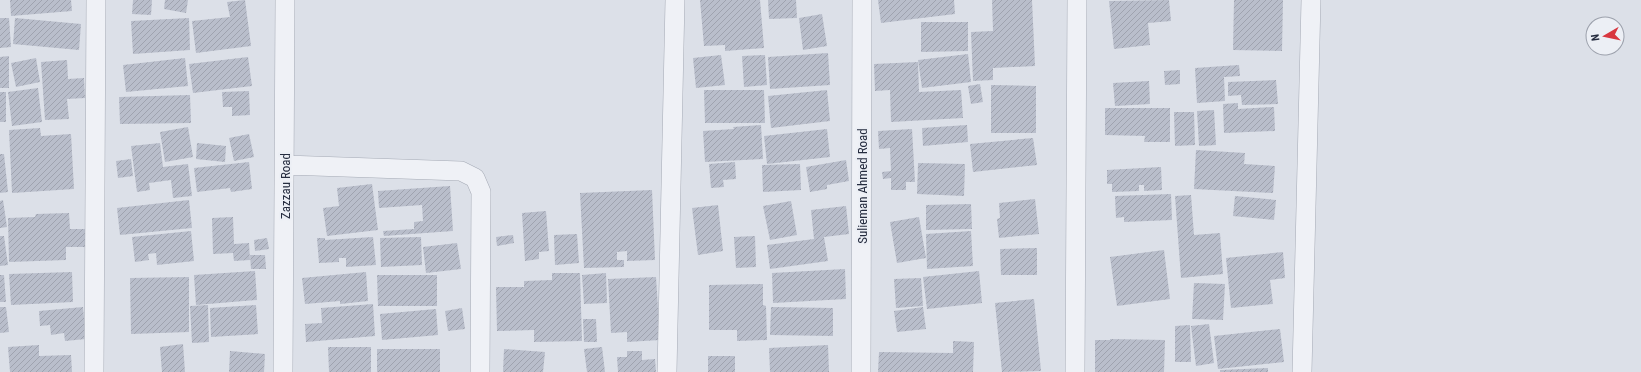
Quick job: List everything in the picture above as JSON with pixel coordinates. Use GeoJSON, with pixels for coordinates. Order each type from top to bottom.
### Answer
{"type":"FeatureCollection","features":[{"type":"Feature","properties":{"kind":"street"},"geometry":{"type":"LineString","coordinates":[[94,372],[96,0]]}},
{"type":"Feature","properties":{"kind":"street","name":"Zazzau Road"},"geometry":{"type":"LineString","coordinates":[[283,372],[286,0]]}},
{"type":"Feature","properties":{"kind":"street"},"geometry":{"type":"LineString","coordinates":[[667,372],[675,0]]}},
{"type":"Feature","properties":{"kind":"street","name":"Sulieman Ahmed Road"},"geometry":{"type":"LineString","coordinates":[[861,372],[862,0]]}},
{"type":"Feature","properties":{"kind":"street"},"geometry":{"type":"LineString","coordinates":[[1075,372],[1077,0]]}},
{"type":"Feature","properties":{"kind":"street"},"geometry":{"type":"LineString","coordinates":[[1302,372],[1311,0]]}},
{"type":"Feature","properties":{"kind":"street"},"geometry":{"type":"LineString","coordinates":[[285,165],[461,171],[475,178],[481,192],[480,372]]}},
{"type":"Feature","properties":{"kind":"building"},"geometry":{"type":"Polygon","coordinates":[[[10,0],[71,0],[72,11],[11,16],[10,0]]]}},
{"type":"Feature","properties":{"kind":"building"},"geometry":{"type":"Polygon","coordinates":[[[133,0],[152,0],[151,15],[132,14],[133,0]]]}},
{"type":"Feature","properties":{"kind":"building"},"geometry":{"type":"Polygon","coordinates":[[[165,0],[188,0],[186,13],[164,9],[165,0]]]}},
{"type":"Feature","properties":{"kind":"building"},"geometry":{"type":"Polygon","coordinates":[[[245,0],[251,46],[196,53],[192,21],[230,17],[227,2],[245,0]]]}},
{"type":"Feature","properties":{"kind":"building"},"geometry":{"type":"Polygon","coordinates":[[[700,0],[760,0],[764,48],[725,51],[725,45],[704,46],[700,0]]]}},
{"type":"Feature","properties":{"kind":"building"},"geometry":{"type":"Polygon","coordinates":[[[768,0],[796,0],[797,18],[769,19],[768,0]]]}},
{"type":"Feature","properties":{"kind":"building"},"geometry":{"type":"Polygon","coordinates":[[[878,0],[954,0],[955,14],[881,23],[878,0]]]}},
{"type":"Feature","properties":{"kind":"building"},"geometry":{"type":"Polygon","coordinates":[[[992,0],[1032,0],[1035,66],[993,68],[993,80],[973,81],[971,32],[993,31],[992,0]]]}},
{"type":"Feature","properties":{"kind":"building"},"geometry":{"type":"Polygon","coordinates":[[[1169,0],[1171,21],[1148,23],[1150,45],[1114,49],[1109,1],[1169,0]]]}},
{"type":"Feature","properties":{"kind":"building"},"geometry":{"type":"Polygon","coordinates":[[[1234,0],[1283,0],[1282,51],[1233,50],[1234,0]]]}},
{"type":"Feature","properties":{"kind":"building"},"geometry":{"type":"Polygon","coordinates":[[[822,14],[827,46],[803,50],[799,18],[822,14]]]}},
{"type":"Feature","properties":{"kind":"building"},"geometry":{"type":"Polygon","coordinates":[[[0,18],[9,18],[11,47],[0,48],[0,18]]]}},
{"type":"Feature","properties":{"kind":"building"},"geometry":{"type":"Polygon","coordinates":[[[15,18],[81,24],[79,50],[13,44],[15,18]]]}},
{"type":"Feature","properties":{"kind":"building"},"geometry":{"type":"Polygon","coordinates":[[[189,18],[190,50],[133,54],[131,21],[189,18]]]}},
{"type":"Feature","properties":{"kind":"building"},"geometry":{"type":"Polygon","coordinates":[[[921,22],[968,22],[968,51],[921,52],[921,22]]]}},
{"type":"Feature","properties":{"kind":"building"},"geometry":{"type":"Polygon","coordinates":[[[828,53],[830,85],[770,89],[768,57],[828,53]]]}},
{"type":"Feature","properties":{"kind":"building"},"geometry":{"type":"Polygon","coordinates":[[[968,54],[971,82],[922,88],[918,60],[968,54]]]}},
{"type":"Feature","properties":{"kind":"building"},"geometry":{"type":"Polygon","coordinates":[[[721,55],[725,85],[696,88],[693,58],[721,55]]]}},
{"type":"Feature","properties":{"kind":"building"},"geometry":{"type":"Polygon","coordinates":[[[765,55],[767,85],[744,87],[742,56],[765,55]]]}},
{"type":"Feature","properties":{"kind":"building"},"geometry":{"type":"Polygon","coordinates":[[[9,56],[9,88],[0,88],[0,57],[9,56]]]}},
{"type":"Feature","properties":{"kind":"building"},"geometry":{"type":"Polygon","coordinates":[[[248,57],[252,86],[193,93],[189,64],[248,57]]]}},
{"type":"Feature","properties":{"kind":"building"},"geometry":{"type":"Polygon","coordinates":[[[36,58],[40,82],[16,87],[11,63],[36,58]]]}},
{"type":"Feature","properties":{"kind":"building"},"geometry":{"type":"Polygon","coordinates":[[[185,58],[188,86],[126,92],[123,65],[185,58]]]}},
{"type":"Feature","properties":{"kind":"building"},"geometry":{"type":"Polygon","coordinates":[[[67,60],[68,79],[84,78],[85,98],[67,99],[69,119],[45,120],[41,62],[67,60]]]}},
{"type":"Feature","properties":{"kind":"building"},"geometry":{"type":"Polygon","coordinates":[[[918,62],[919,92],[961,90],[963,118],[891,122],[890,90],[875,91],[874,64],[918,62]]]}},
{"type":"Feature","properties":{"kind":"building"},"geometry":{"type":"Polygon","coordinates":[[[1239,65],[1240,76],[1224,77],[1225,101],[1197,103],[1195,68],[1239,65]]]}},
{"type":"Feature","properties":{"kind":"building"},"geometry":{"type":"Polygon","coordinates":[[[1180,70],[1180,84],[1165,85],[1164,71],[1180,70]]]}},
{"type":"Feature","properties":{"kind":"building"},"geometry":{"type":"Polygon","coordinates":[[[1276,80],[1278,104],[1242,105],[1241,95],[1228,96],[1228,82],[1276,80]]]}},
{"type":"Feature","properties":{"kind":"building"},"geometry":{"type":"Polygon","coordinates":[[[1149,81],[1150,104],[1115,106],[1113,83],[1149,81]]]}},
{"type":"Feature","properties":{"kind":"building"},"geometry":{"type":"Polygon","coordinates":[[[980,84],[983,102],[971,104],[968,86],[980,84]]]}},
{"type":"Feature","properties":{"kind":"building"},"geometry":{"type":"Polygon","coordinates":[[[991,85],[1036,86],[1036,133],[991,133],[991,85]]]}},
{"type":"Feature","properties":{"kind":"building"},"geometry":{"type":"Polygon","coordinates":[[[38,88],[42,122],[12,126],[8,92],[38,88]]]}},
{"type":"Feature","properties":{"kind":"building"},"geometry":{"type":"Polygon","coordinates":[[[704,90],[764,90],[765,123],[705,123],[704,90]]]}},
{"type":"Feature","properties":{"kind":"building"},"geometry":{"type":"Polygon","coordinates":[[[827,90],[830,121],[771,128],[768,96],[827,90]]]}},
{"type":"Feature","properties":{"kind":"building"},"geometry":{"type":"Polygon","coordinates":[[[249,91],[250,115],[232,116],[232,107],[223,107],[222,92],[249,91]]]}},
{"type":"Feature","properties":{"kind":"building"},"geometry":{"type":"Polygon","coordinates":[[[0,92],[6,92],[6,122],[0,122],[0,92]]]}},
{"type":"Feature","properties":{"kind":"building"},"geometry":{"type":"Polygon","coordinates":[[[190,95],[191,123],[120,124],[119,97],[190,95]]]}},
{"type":"Feature","properties":{"kind":"building"},"geometry":{"type":"Polygon","coordinates":[[[1238,103],[1238,109],[1274,107],[1275,131],[1224,133],[1223,104],[1238,103]]]}},
{"type":"Feature","properties":{"kind":"building"},"geometry":{"type":"Polygon","coordinates":[[[1105,108],[1170,108],[1170,142],[1144,142],[1145,136],[1105,135],[1105,108]]]}},
{"type":"Feature","properties":{"kind":"building"},"geometry":{"type":"Polygon","coordinates":[[[1214,110],[1216,145],[1199,146],[1197,111],[1214,110]]]}},
{"type":"Feature","properties":{"kind":"building"},"geometry":{"type":"Polygon","coordinates":[[[1174,112],[1194,112],[1195,145],[1175,146],[1174,112]]]}},
{"type":"Feature","properties":{"kind":"building"},"geometry":{"type":"Polygon","coordinates":[[[761,125],[763,159],[705,162],[703,131],[734,129],[733,127],[761,125]]]}},
{"type":"Feature","properties":{"kind":"building"},"geometry":{"type":"Polygon","coordinates":[[[967,125],[968,142],[923,146],[922,128],[967,125]]]}},
{"type":"Feature","properties":{"kind":"building"},"geometry":{"type":"Polygon","coordinates":[[[188,127],[193,157],[165,162],[160,132],[188,127]]]}},
{"type":"Feature","properties":{"kind":"building"},"geometry":{"type":"Polygon","coordinates":[[[40,128],[41,136],[71,134],[74,189],[12,193],[9,130],[40,128]]]}},
{"type":"Feature","properties":{"kind":"building"},"geometry":{"type":"Polygon","coordinates":[[[827,129],[830,157],[767,164],[764,136],[827,129]]]}},
{"type":"Feature","properties":{"kind":"building"},"geometry":{"type":"Polygon","coordinates":[[[912,129],[915,182],[906,182],[906,190],[891,190],[891,178],[883,179],[882,172],[891,171],[890,148],[879,149],[878,131],[912,129]]]}},
{"type":"Feature","properties":{"kind":"building"},"geometry":{"type":"Polygon","coordinates":[[[249,134],[254,157],[234,161],[229,138],[249,134]]]}},
{"type":"Feature","properties":{"kind":"building"},"geometry":{"type":"Polygon","coordinates":[[[1033,138],[1037,165],[973,172],[970,144],[1033,138]]]}},
{"type":"Feature","properties":{"kind":"building"},"geometry":{"type":"Polygon","coordinates":[[[160,143],[163,167],[188,164],[192,196],[173,198],[171,180],[149,183],[150,190],[137,192],[131,146],[160,143]]]}},
{"type":"Feature","properties":{"kind":"building"},"geometry":{"type":"Polygon","coordinates":[[[197,143],[226,146],[225,162],[196,159],[197,143]]]}},
{"type":"Feature","properties":{"kind":"building"},"geometry":{"type":"Polygon","coordinates":[[[1196,150],[1245,153],[1244,164],[1275,166],[1273,193],[1194,189],[1196,150]]]}},
{"type":"Feature","properties":{"kind":"building"},"geometry":{"type":"Polygon","coordinates":[[[0,154],[4,154],[8,192],[0,193],[0,154]]]}},
{"type":"Feature","properties":{"kind":"building"},"geometry":{"type":"Polygon","coordinates":[[[131,159],[133,176],[118,178],[116,161],[131,159]]]}},
{"type":"Feature","properties":{"kind":"building"},"geometry":{"type":"Polygon","coordinates":[[[846,160],[849,181],[827,185],[827,189],[810,192],[806,167],[846,160]]]}},
{"type":"Feature","properties":{"kind":"building"},"geometry":{"type":"Polygon","coordinates":[[[249,162],[252,189],[231,192],[230,188],[197,192],[194,168],[249,162]]]}},
{"type":"Feature","properties":{"kind":"building"},"geometry":{"type":"Polygon","coordinates":[[[735,162],[736,179],[723,180],[724,187],[711,188],[709,164],[735,162]]]}},
{"type":"Feature","properties":{"kind":"building"},"geometry":{"type":"Polygon","coordinates":[[[918,163],[965,164],[964,196],[917,194],[918,163]]]}},
{"type":"Feature","properties":{"kind":"building"},"geometry":{"type":"Polygon","coordinates":[[[800,164],[801,190],[763,192],[762,165],[800,164]]]}},
{"type":"Feature","properties":{"kind":"building"},"geometry":{"type":"Polygon","coordinates":[[[1161,167],[1162,190],[1144,191],[1144,185],[1139,185],[1139,191],[1112,192],[1112,184],[1107,184],[1107,170],[1161,167]]]}},
{"type":"Feature","properties":{"kind":"building"},"geometry":{"type":"Polygon","coordinates":[[[372,184],[378,230],[327,236],[323,208],[339,206],[337,188],[372,184]]]}},
{"type":"Feature","properties":{"kind":"building"},"geometry":{"type":"Polygon","coordinates":[[[450,186],[453,231],[384,236],[383,231],[414,229],[414,222],[423,221],[422,205],[379,208],[378,191],[450,186]]]}},
{"type":"Feature","properties":{"kind":"building"},"geometry":{"type":"Polygon","coordinates":[[[652,190],[655,260],[627,261],[627,251],[617,252],[617,260],[624,260],[624,267],[584,268],[580,193],[652,190]]]}},
{"type":"Feature","properties":{"kind":"building"},"geometry":{"type":"Polygon","coordinates":[[[1171,194],[1172,220],[1124,222],[1124,217],[1116,218],[1115,196],[1171,194]]]}},
{"type":"Feature","properties":{"kind":"building"},"geometry":{"type":"Polygon","coordinates":[[[1191,195],[1194,235],[1220,233],[1223,274],[1181,278],[1175,196],[1191,195]]]}},
{"type":"Feature","properties":{"kind":"building"},"geometry":{"type":"Polygon","coordinates":[[[1235,196],[1276,200],[1274,220],[1233,216],[1235,196]]]}},
{"type":"Feature","properties":{"kind":"building"},"geometry":{"type":"Polygon","coordinates":[[[1035,199],[1039,234],[999,238],[997,219],[1000,218],[999,203],[1035,199]]]}},
{"type":"Feature","properties":{"kind":"building"},"geometry":{"type":"Polygon","coordinates":[[[3,200],[7,227],[0,228],[0,201],[3,200]]]}},
{"type":"Feature","properties":{"kind":"building"},"geometry":{"type":"Polygon","coordinates":[[[189,200],[192,228],[120,235],[117,208],[189,200]]]}},
{"type":"Feature","properties":{"kind":"building"},"geometry":{"type":"Polygon","coordinates":[[[791,201],[797,235],[770,240],[763,206],[791,201]]]}},
{"type":"Feature","properties":{"kind":"building"},"geometry":{"type":"Polygon","coordinates":[[[971,204],[972,229],[926,230],[926,205],[971,204]]]}},
{"type":"Feature","properties":{"kind":"building"},"geometry":{"type":"Polygon","coordinates":[[[718,205],[723,251],[698,255],[692,208],[718,205]]]}},
{"type":"Feature","properties":{"kind":"building"},"geometry":{"type":"Polygon","coordinates":[[[846,206],[849,234],[824,237],[828,261],[770,269],[767,245],[814,239],[811,210],[846,206]]]}},
{"type":"Feature","properties":{"kind":"building"},"geometry":{"type":"Polygon","coordinates":[[[546,211],[549,251],[539,252],[539,259],[525,261],[522,213],[546,211]]]}},
{"type":"Feature","properties":{"kind":"building"},"geometry":{"type":"Polygon","coordinates":[[[69,213],[70,229],[86,229],[86,247],[66,247],[66,260],[9,262],[8,218],[35,217],[36,214],[69,213]]]}},
{"type":"Feature","properties":{"kind":"building"},"geometry":{"type":"Polygon","coordinates":[[[233,217],[234,244],[249,243],[250,260],[234,261],[233,253],[213,254],[212,218],[233,217]]]}},
{"type":"Feature","properties":{"kind":"building"},"geometry":{"type":"Polygon","coordinates":[[[919,217],[926,258],[897,263],[890,222],[919,217]]]}},
{"type":"Feature","properties":{"kind":"building"},"geometry":{"type":"Polygon","coordinates":[[[191,231],[194,261],[157,265],[156,253],[148,254],[149,260],[135,262],[132,237],[191,231]]]}},
{"type":"Feature","properties":{"kind":"building"},"geometry":{"type":"Polygon","coordinates":[[[971,231],[973,266],[927,269],[926,234],[971,231]]]}},
{"type":"Feature","properties":{"kind":"building"},"geometry":{"type":"Polygon","coordinates":[[[577,234],[579,263],[555,265],[554,235],[577,234]]]}},
{"type":"Feature","properties":{"kind":"building"},"geometry":{"type":"Polygon","coordinates":[[[513,235],[514,243],[497,246],[496,237],[513,235]]]}},
{"type":"Feature","properties":{"kind":"building"},"geometry":{"type":"Polygon","coordinates":[[[0,236],[4,236],[8,265],[0,266],[0,236]]]}},
{"type":"Feature","properties":{"kind":"building"},"geometry":{"type":"Polygon","coordinates":[[[755,236],[756,267],[736,268],[734,237],[755,236]]]}},
{"type":"Feature","properties":{"kind":"building"},"geometry":{"type":"Polygon","coordinates":[[[373,237],[376,265],[346,267],[346,258],[339,258],[339,262],[319,263],[317,238],[325,238],[325,240],[373,237]]]}},
{"type":"Feature","properties":{"kind":"building"},"geometry":{"type":"Polygon","coordinates":[[[421,237],[422,265],[381,267],[380,238],[421,237]]]}},
{"type":"Feature","properties":{"kind":"building"},"geometry":{"type":"Polygon","coordinates":[[[267,238],[269,249],[255,251],[254,240],[267,238]]]}},
{"type":"Feature","properties":{"kind":"building"},"geometry":{"type":"Polygon","coordinates":[[[457,243],[461,269],[426,273],[423,247],[457,243]]]}},
{"type":"Feature","properties":{"kind":"building"},"geometry":{"type":"Polygon","coordinates":[[[1037,248],[1037,275],[1001,275],[1000,249],[1037,248]]]}},
{"type":"Feature","properties":{"kind":"building"},"geometry":{"type":"Polygon","coordinates":[[[1164,250],[1170,299],[1117,306],[1110,257],[1164,250]]]}},
{"type":"Feature","properties":{"kind":"building"},"geometry":{"type":"Polygon","coordinates":[[[1283,252],[1285,278],[1270,280],[1273,304],[1231,308],[1226,258],[1283,252]]]}},
{"type":"Feature","properties":{"kind":"building"},"geometry":{"type":"Polygon","coordinates":[[[250,255],[265,255],[266,269],[251,269],[250,255]]]}},
{"type":"Feature","properties":{"kind":"building"},"geometry":{"type":"Polygon","coordinates":[[[845,269],[846,299],[773,303],[772,273],[845,269]]]}},
{"type":"Feature","properties":{"kind":"building"},"geometry":{"type":"Polygon","coordinates":[[[255,271],[257,300],[196,305],[194,275],[255,271]]]}},
{"type":"Feature","properties":{"kind":"building"},"geometry":{"type":"Polygon","coordinates":[[[979,271],[982,303],[927,309],[923,277],[979,271]]]}},
{"type":"Feature","properties":{"kind":"building"},"geometry":{"type":"Polygon","coordinates":[[[72,272],[73,302],[11,305],[9,274],[72,272]]]}},
{"type":"Feature","properties":{"kind":"building"},"geometry":{"type":"Polygon","coordinates":[[[366,272],[368,301],[340,304],[340,301],[305,304],[302,278],[366,272]]]}},
{"type":"Feature","properties":{"kind":"building"},"geometry":{"type":"Polygon","coordinates":[[[552,273],[580,273],[582,341],[534,342],[534,330],[497,331],[496,287],[524,287],[524,281],[552,280],[552,273]]]}},
{"type":"Feature","properties":{"kind":"building"},"geometry":{"type":"Polygon","coordinates":[[[606,273],[607,303],[584,304],[582,275],[606,273]]]}},
{"type":"Feature","properties":{"kind":"building"},"geometry":{"type":"Polygon","coordinates":[[[0,275],[4,275],[6,302],[0,302],[0,275]]]}},
{"type":"Feature","properties":{"kind":"building"},"geometry":{"type":"Polygon","coordinates":[[[377,275],[437,275],[437,306],[378,306],[377,275]]]}},
{"type":"Feature","properties":{"kind":"building"},"geometry":{"type":"Polygon","coordinates":[[[189,277],[189,332],[131,334],[130,278],[189,277]]]}},
{"type":"Feature","properties":{"kind":"building"},"geometry":{"type":"Polygon","coordinates":[[[656,277],[660,340],[627,342],[627,332],[611,333],[608,279],[656,277]]]}},
{"type":"Feature","properties":{"kind":"building"},"geometry":{"type":"Polygon","coordinates":[[[921,278],[923,306],[896,308],[894,279],[921,278]]]}},
{"type":"Feature","properties":{"kind":"building"},"geometry":{"type":"Polygon","coordinates":[[[1194,283],[1225,284],[1223,320],[1192,319],[1194,283]]]}},
{"type":"Feature","properties":{"kind":"building"},"geometry":{"type":"Polygon","coordinates":[[[763,284],[763,305],[766,306],[767,340],[737,341],[737,330],[709,330],[709,285],[763,284]]]}},
{"type":"Feature","properties":{"kind":"building"},"geometry":{"type":"Polygon","coordinates":[[[1034,299],[1041,371],[1002,372],[995,303],[1034,299]]]}},
{"type":"Feature","properties":{"kind":"building"},"geometry":{"type":"Polygon","coordinates":[[[373,304],[375,336],[306,342],[305,324],[322,323],[321,308],[373,304]]]}},
{"type":"Feature","properties":{"kind":"building"},"geometry":{"type":"Polygon","coordinates":[[[208,305],[209,342],[192,343],[190,306],[208,305]]]}},
{"type":"Feature","properties":{"kind":"building"},"geometry":{"type":"Polygon","coordinates":[[[256,305],[258,334],[211,337],[210,308],[256,305]]]}},
{"type":"Feature","properties":{"kind":"building"},"geometry":{"type":"Polygon","coordinates":[[[0,307],[6,307],[9,332],[0,333],[0,307]]]}},
{"type":"Feature","properties":{"kind":"building"},"geometry":{"type":"Polygon","coordinates":[[[83,307],[86,339],[65,341],[64,333],[51,335],[50,325],[40,326],[39,311],[83,307]]]}},
{"type":"Feature","properties":{"kind":"building"},"geometry":{"type":"Polygon","coordinates":[[[771,307],[833,308],[833,336],[770,335],[771,307]]]}},
{"type":"Feature","properties":{"kind":"building"},"geometry":{"type":"Polygon","coordinates":[[[923,307],[926,329],[897,332],[894,311],[923,307]]]}},
{"type":"Feature","properties":{"kind":"building"},"geometry":{"type":"Polygon","coordinates":[[[462,308],[465,329],[448,331],[445,311],[462,308]]]}},
{"type":"Feature","properties":{"kind":"building"},"geometry":{"type":"Polygon","coordinates":[[[436,309],[438,335],[382,340],[380,314],[436,309]]]}},
{"type":"Feature","properties":{"kind":"building"},"geometry":{"type":"Polygon","coordinates":[[[583,319],[596,319],[597,342],[584,342],[583,319]]]}},
{"type":"Feature","properties":{"kind":"building"},"geometry":{"type":"Polygon","coordinates":[[[1209,324],[1214,363],[1196,366],[1191,326],[1209,324]]]}},
{"type":"Feature","properties":{"kind":"building"},"geometry":{"type":"Polygon","coordinates":[[[1190,325],[1191,362],[1175,362],[1175,326],[1190,325]]]}},
{"type":"Feature","properties":{"kind":"building"},"geometry":{"type":"Polygon","coordinates":[[[1280,329],[1284,362],[1218,369],[1214,336],[1280,329]]]}},
{"type":"Feature","properties":{"kind":"building"},"geometry":{"type":"Polygon","coordinates":[[[1095,340],[1165,340],[1164,372],[1095,372],[1095,340]]]}},
{"type":"Feature","properties":{"kind":"building"},"geometry":{"type":"Polygon","coordinates":[[[953,341],[974,342],[973,372],[878,372],[879,352],[953,353],[953,341]]]}},
{"type":"Feature","properties":{"kind":"building"},"geometry":{"type":"Polygon","coordinates":[[[183,344],[185,372],[162,372],[160,347],[183,344]]]}},
{"type":"Feature","properties":{"kind":"building"},"geometry":{"type":"Polygon","coordinates":[[[39,345],[39,356],[71,355],[72,372],[10,372],[8,347],[39,345]]]}},
{"type":"Feature","properties":{"kind":"building"},"geometry":{"type":"Polygon","coordinates":[[[828,345],[829,372],[770,372],[769,348],[828,345]]]}},
{"type":"Feature","properties":{"kind":"building"},"geometry":{"type":"Polygon","coordinates":[[[328,347],[371,347],[371,372],[329,372],[328,347]]]}},
{"type":"Feature","properties":{"kind":"building"},"geometry":{"type":"Polygon","coordinates":[[[602,347],[605,372],[587,372],[584,349],[602,347]]]}},
{"type":"Feature","properties":{"kind":"building"},"geometry":{"type":"Polygon","coordinates":[[[377,349],[440,349],[440,372],[377,372],[377,349]]]}},
{"type":"Feature","properties":{"kind":"building"},"geometry":{"type":"Polygon","coordinates":[[[504,349],[545,352],[543,372],[503,372],[504,349]]]}},
{"type":"Feature","properties":{"kind":"building"},"geometry":{"type":"Polygon","coordinates":[[[230,351],[265,354],[264,372],[229,372],[230,351]]]}},
{"type":"Feature","properties":{"kind":"building"},"geometry":{"type":"Polygon","coordinates":[[[627,351],[642,351],[642,360],[655,359],[656,372],[618,372],[617,357],[627,357],[627,351]]]}},
{"type":"Feature","properties":{"kind":"building"},"geometry":{"type":"Polygon","coordinates":[[[708,356],[735,356],[735,372],[708,372],[708,356]]]}},
{"type":"Feature","properties":{"kind":"building"},"geometry":{"type":"Polygon","coordinates":[[[1268,368],[1268,372],[1220,372],[1220,370],[1268,368]]]}}]}
